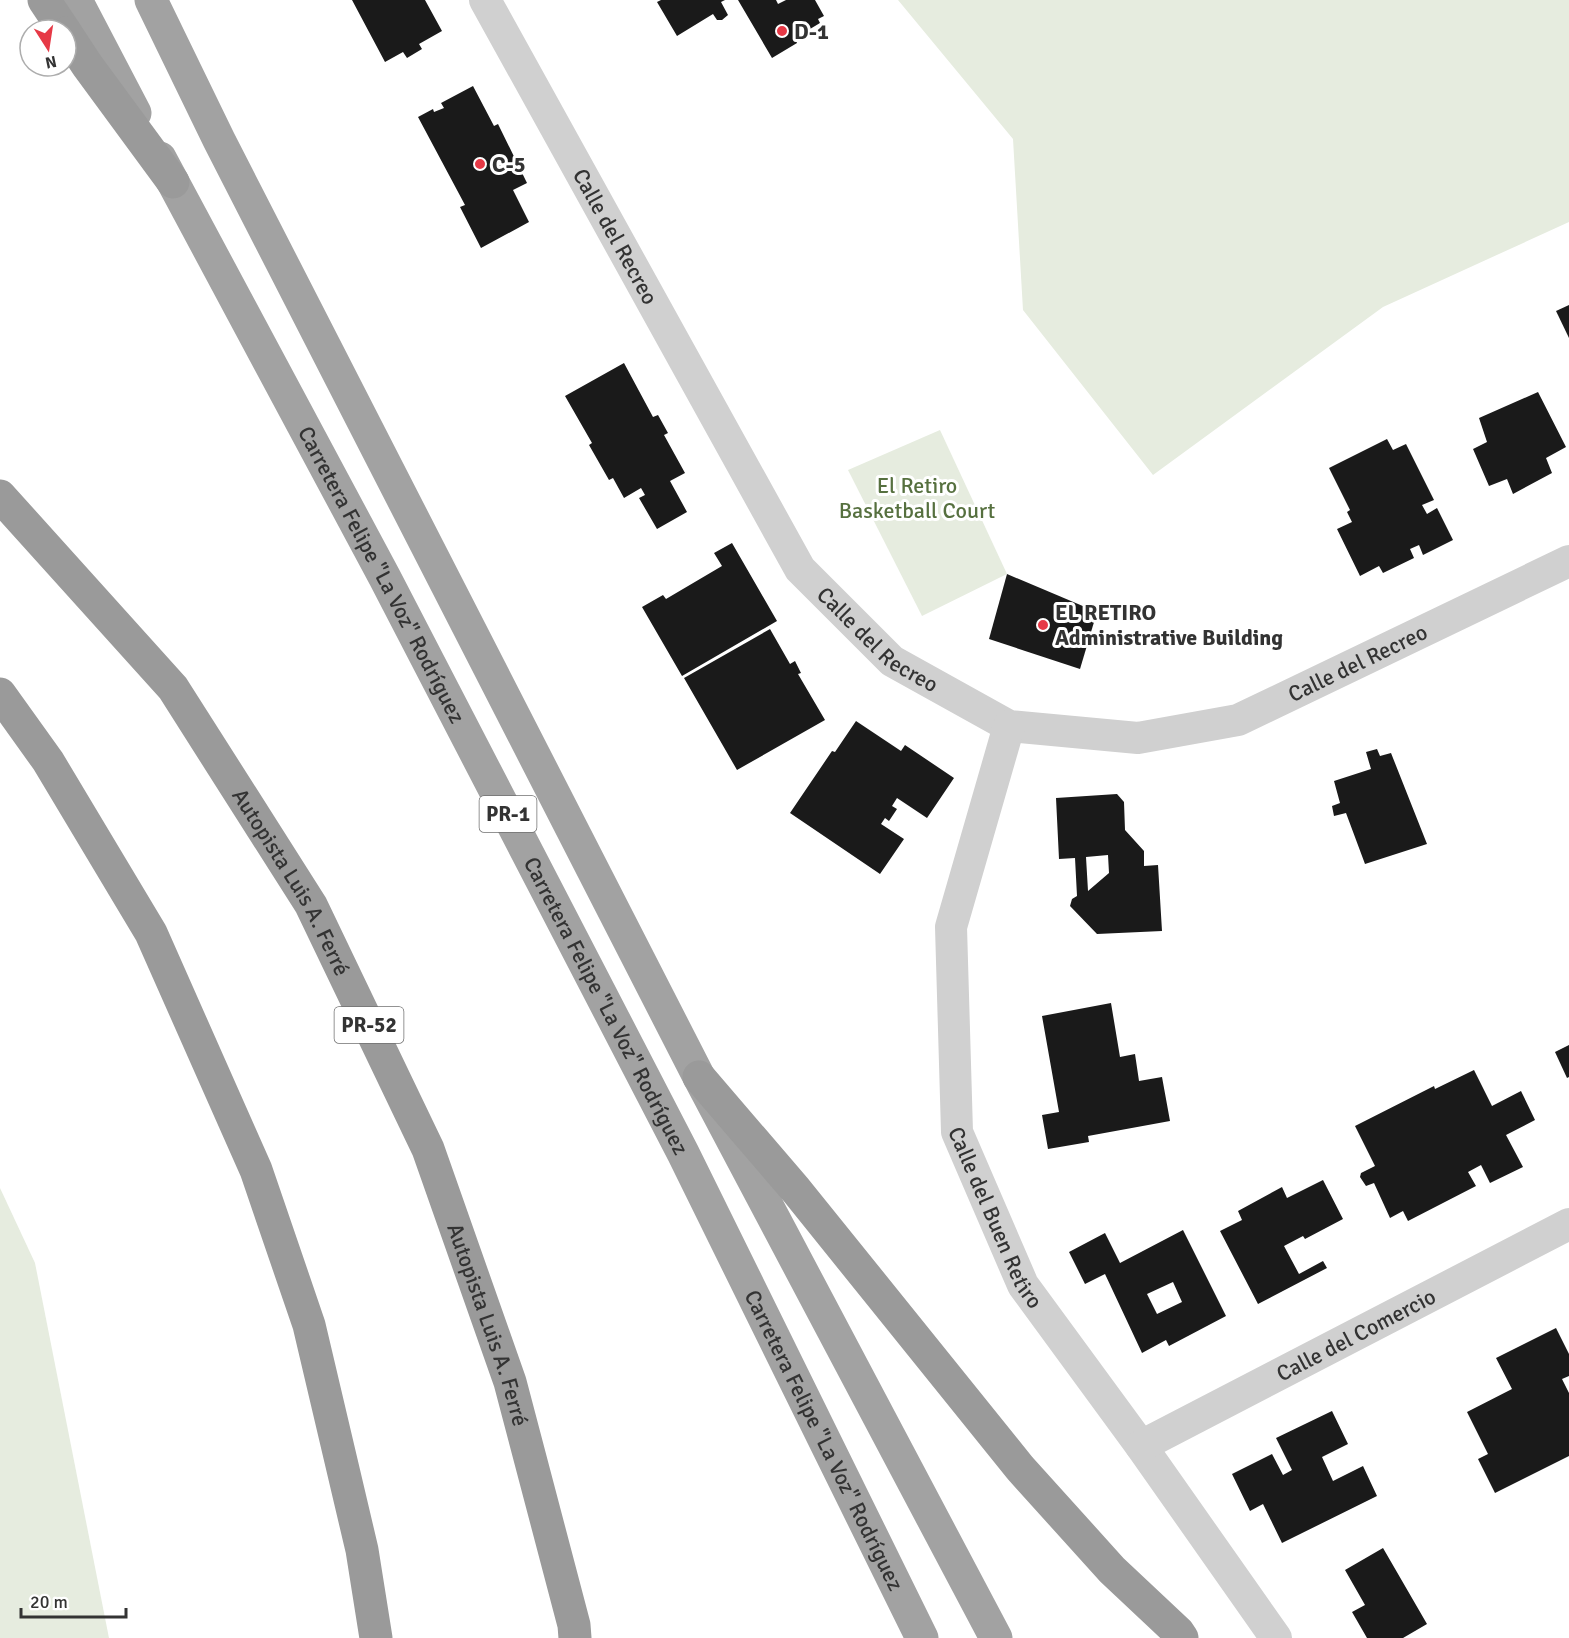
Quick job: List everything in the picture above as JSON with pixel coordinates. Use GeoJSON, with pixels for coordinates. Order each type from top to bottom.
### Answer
{"type":"FeatureCollection","features":[{"type":"Feature","properties":{"kind":"highway"},"geometry":{"type":"LineString","coordinates":[[44,0],[56,18]]}},
{"type":"Feature","properties":{"kind":"highway","name":"Carretera Felipe \"La Voz\" Rodríguez"},"geometry":{"type":"LineString","coordinates":[[76,0],[396,598],[667,1121],[922,1638]]}},
{"type":"Feature","properties":{"kind":"highway","name":"PR-1"},"geometry":{"type":"LineString","coordinates":[[151,0],[219,140],[699,1077],[996,1638]]}},
{"type":"Feature","properties":{"kind":"highway"},"geometry":{"type":"LineString","coordinates":[[78,50],[173,182]]}},
{"type":"Feature","properties":{"kind":"highway","name":"Autopista Luis A. Ferré"},"geometry":{"type":"LineString","coordinates":[[0,496],[173,688],[311,905],[428,1149],[510,1382],[574,1625],[575,1638]]}},
{"type":"Feature","properties":{"kind":"highway"},"geometry":{"type":"LineString","coordinates":[[0,694],[48,761],[151,933],[255,1170],[309,1324],[362,1550],[376,1638]]}},
{"type":"Feature","properties":{"kind":"highway"},"geometry":{"type":"LineString","coordinates":[[699,1077],[796,1190],[1020,1468],[1112,1570],[1182,1638]]}},
{"type":"Feature","properties":{"kind":"street","name":"Calle del Recreo"},"geometry":{"type":"LineString","coordinates":[[485,0],[800,569],[892,661],[1009,726],[1138,738],[1238,720],[1569,561]]}},
{"type":"Feature","properties":{"kind":"street","name":"Calle del Buen Retiro"},"geometry":{"type":"LineString","coordinates":[[1009,726],[951,927],[957,1132],[1023,1284],[1141,1446],[1276,1638]]}},
{"type":"Feature","properties":{"kind":"street","name":"Calle del Comercio"},"geometry":{"type":"LineString","coordinates":[[1141,1446],[1569,1224]]}},
{"type":"Feature","properties":{"kind":"green space"},"geometry":{"type":"Polygon","coordinates":[[[898,0],[1569,0],[1569,222],[1383,307],[1153,475],[1023,310],[1013,139],[898,0]]]}},
{"type":"Feature","properties":{"kind":"green space","name":"El Retiro Basketball Court"},"geometry":{"type":"Polygon","coordinates":[[[940,430],[1007,574],[922,616],[848,470],[940,430]]]}},
{"type":"Feature","properties":{"kind":"green space"},"geometry":{"type":"Polygon","coordinates":[[[0,1188],[35,1263],[109,1638],[0,1638],[0,1188]]]}},
{"type":"Feature","properties":{"kind":"building"},"geometry":{"type":"Polygon","coordinates":[[[352,0],[425,0],[442,31],[419,44],[422,49],[407,58],[403,52],[385,62],[352,0]]]}},
{"type":"Feature","properties":{"kind":"building","name":"D-1"},"geometry":{"type":"Polygon","coordinates":[[[661,0],[725,0],[721,2],[728,15],[722,20],[717,20],[713,14],[677,36],[657,2],[661,0]]]}},
{"type":"Feature","properties":{"kind":"building","name":"D-1"},"geometry":{"type":"Polygon","coordinates":[[[738,0],[776,0],[778,4],[786,0],[815,0],[824,16],[818,19],[820,23],[795,38],[797,43],[772,58],[738,0]]]}},
{"type":"Feature","properties":{"kind":"building","name":"C-5"},"geometry":{"type":"Polygon","coordinates":[[[473,86],[494,126],[498,124],[527,183],[513,190],[529,222],[481,248],[460,207],[465,205],[418,117],[433,109],[434,112],[444,108],[441,103],[473,86]]]}},
{"type":"Feature","properties":{"kind":"building"},"geometry":{"type":"Polygon","coordinates":[[[1569,305],[1569,338],[1556,311],[1569,305]]]}},
{"type":"Feature","properties":{"kind":"building"},"geometry":{"type":"Polygon","coordinates":[[[624,363],[653,417],[658,415],[668,433],[664,435],[685,473],[670,481],[687,512],[657,529],[639,498],[645,495],[641,488],[624,498],[613,478],[609,480],[589,445],[592,443],[565,396],[624,363]]]}},
{"type":"Feature","properties":{"kind":"building"},"geometry":{"type":"Polygon","coordinates":[[[1538,392],[1566,447],[1546,458],[1552,473],[1513,494],[1507,479],[1489,486],[1473,449],[1487,442],[1479,418],[1538,392]]]}},
{"type":"Feature","properties":{"kind":"building"},"geometry":{"type":"Polygon","coordinates":[[[1387,439],[1393,450],[1406,444],[1434,500],[1422,505],[1427,514],[1437,508],[1453,540],[1423,555],[1419,545],[1410,549],[1414,558],[1383,573],[1379,566],[1360,576],[1337,529],[1352,522],[1347,512],[1350,510],[1329,468],[1387,439]]]}},
{"type":"Feature","properties":{"kind":"building"},"geometry":{"type":"Polygon","coordinates":[[[732,543],[777,621],[682,676],[642,607],[663,595],[666,599],[722,566],[714,553],[732,543]]]}},
{"type":"Feature","properties":{"kind":"building","name":"EL RETIRO Administrative Building"},"geometry":{"type":"Polygon","coordinates":[[[1007,574],[1097,612],[1080,669],[989,639],[1007,574]]]}},
{"type":"Feature","properties":{"kind":"building"},"geometry":{"type":"Polygon","coordinates":[[[770,629],[790,664],[795,661],[801,673],[798,674],[825,720],[737,770],[684,678],[770,629]]]}},
{"type":"Feature","properties":{"kind":"building"},"geometry":{"type":"Polygon","coordinates":[[[856,721],[901,751],[905,745],[954,778],[927,818],[897,798],[892,806],[897,809],[889,821],[885,818],[881,824],[904,839],[880,874],[790,813],[832,751],[835,752],[856,721]]]}},
{"type":"Feature","properties":{"kind":"building"},"geometry":{"type":"Polygon","coordinates":[[[1377,749],[1380,756],[1391,753],[1427,844],[1365,864],[1346,813],[1334,816],[1332,806],[1340,803],[1334,781],[1371,769],[1366,752],[1377,749]]]}},
{"type":"Feature","properties":{"kind":"building"},"geometry":{"type":"Polygon","coordinates":[[[1117,794],[1124,802],[1125,830],[1144,851],[1144,866],[1158,865],[1162,931],[1097,934],[1070,906],[1072,899],[1077,896],[1075,858],[1059,859],[1056,798],[1117,794]],[[1108,855],[1086,857],[1088,891],[1109,873],[1108,855]]]}},
{"type":"Feature","properties":{"kind":"building"},"geometry":{"type":"Polygon","coordinates":[[[1111,1003],[1120,1057],[1135,1054],[1139,1081],[1162,1077],[1170,1121],[1088,1136],[1089,1142],[1048,1149],[1042,1115],[1059,1112],[1042,1016],[1111,1003]]]}},
{"type":"Feature","properties":{"kind":"building"},"geometry":{"type":"Polygon","coordinates":[[[1569,1045],[1569,1077],[1567,1078],[1555,1052],[1569,1045]]]}},
{"type":"Feature","properties":{"kind":"building"},"geometry":{"type":"Polygon","coordinates":[[[1474,1070],[1492,1106],[1521,1091],[1535,1120],[1506,1135],[1523,1167],[1490,1183],[1481,1165],[1468,1172],[1476,1186],[1408,1221],[1403,1211],[1390,1218],[1374,1183],[1366,1186],[1360,1177],[1361,1173],[1375,1166],[1355,1126],[1434,1086],[1435,1089],[1474,1070]]]}},
{"type":"Feature","properties":{"kind":"building"},"geometry":{"type":"Polygon","coordinates":[[[1323,1180],[1343,1219],[1305,1239],[1303,1236],[1284,1246],[1299,1274],[1323,1261],[1327,1268],[1258,1304],[1220,1231],[1242,1220],[1238,1211],[1282,1187],[1287,1198],[1323,1180]]]}},
{"type":"Feature","properties":{"kind":"building"},"geometry":{"type":"Polygon","coordinates":[[[1183,1230],[1226,1316],[1169,1346],[1166,1340],[1142,1353],[1105,1274],[1085,1284],[1069,1252],[1105,1233],[1120,1263],[1183,1230]],[[1173,1282],[1147,1294],[1157,1314],[1182,1302],[1173,1282]]]}},
{"type":"Feature","properties":{"kind":"building"},"geometry":{"type":"Polygon","coordinates":[[[1556,1328],[1569,1354],[1569,1376],[1562,1379],[1569,1393],[1569,1456],[1495,1493],[1478,1459],[1488,1454],[1467,1412],[1512,1389],[1496,1358],[1556,1328]]]}},
{"type":"Feature","properties":{"kind":"building"},"geometry":{"type":"Polygon","coordinates":[[[1332,1411],[1348,1444],[1322,1457],[1333,1481],[1363,1466],[1377,1496],[1282,1543],[1263,1504],[1250,1511],[1232,1474],[1272,1454],[1283,1475],[1292,1470],[1276,1438],[1332,1411]]]}},
{"type":"Feature","properties":{"kind":"building"},"geometry":{"type":"Polygon","coordinates":[[[1383,1548],[1427,1624],[1403,1638],[1367,1638],[1352,1612],[1365,1605],[1345,1570],[1383,1548]]]}},
{"type":"Feature","properties":{"kind":"place","name":"D-1"},"geometry":{"type":"Point","coordinates":[782,31]}},
{"type":"Feature","properties":{"kind":"place","name":"C-5"},"geometry":{"type":"Point","coordinates":[480,164]}},
{"type":"Feature","properties":{"kind":"place","name":"EL RETIRO Administrative Building"},"geometry":{"type":"Point","coordinates":[1043,625]}}]}
